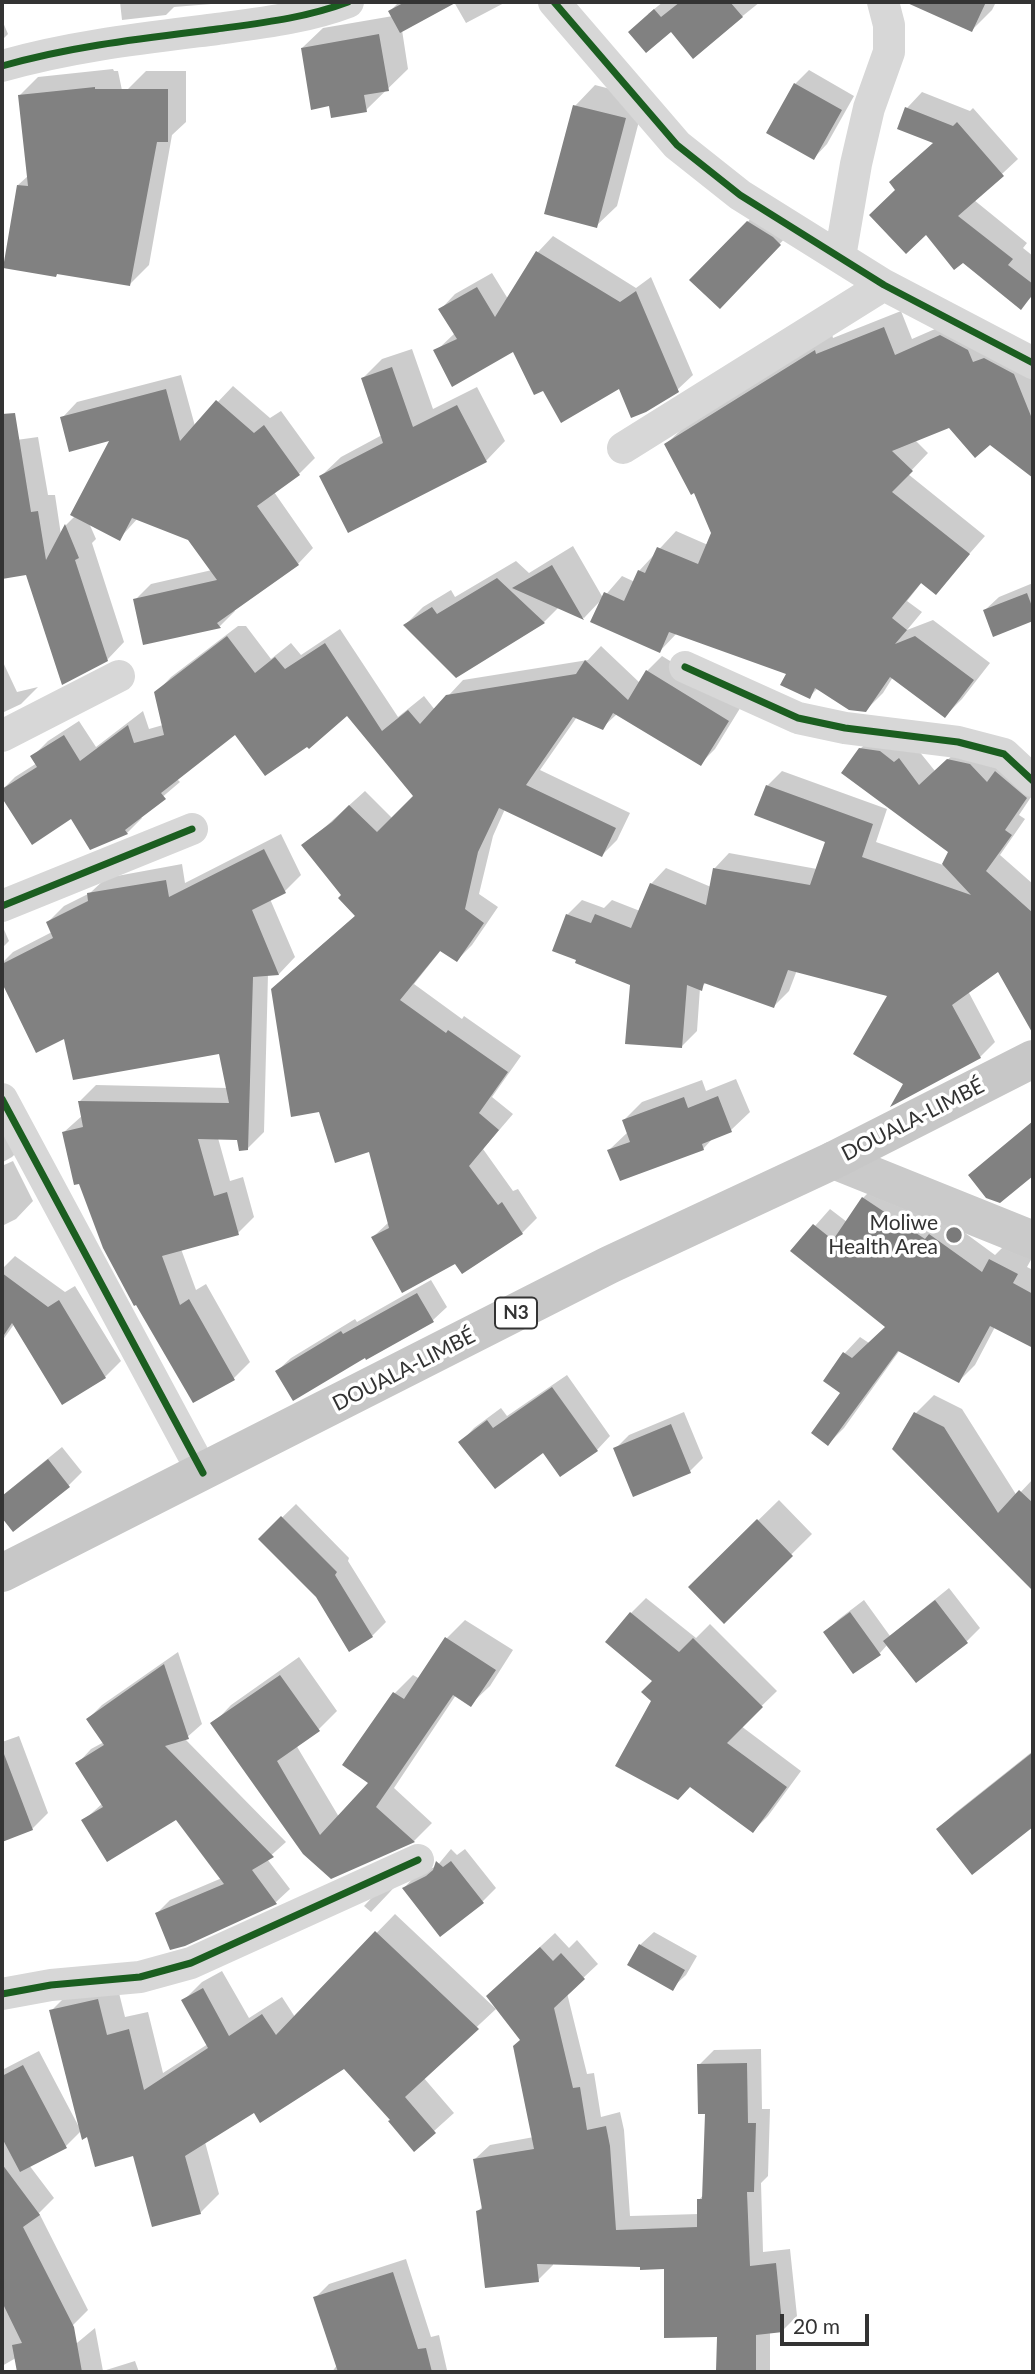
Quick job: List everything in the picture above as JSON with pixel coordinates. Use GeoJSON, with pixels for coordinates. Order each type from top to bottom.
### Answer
{"type":"FeatureCollection","features":[{"type":"Feature","properties":{"kind":"highway","name":"DOUALA-LIMBÉ"},"geometry":{"type":"LineString","coordinates":[[2,1573],[609,1265],[834,1160],[1033,1059]]}},
{"type":"Feature","properties":{"kind":"main road"},"geometry":{"type":"LineString","coordinates":[[834,1160],[1033,1240]]}},
{"type":"Feature","properties":{"kind":"street"},"geometry":{"type":"LineString","coordinates":[[2,66],[111,43],[266,22],[348,2]]}},
{"type":"Feature","properties":{"kind":"street"},"geometry":{"type":"LineString","coordinates":[[554,2],[677,145],[740,195],[884,285],[1033,362]]}},
{"type":"Feature","properties":{"kind":"street"},"geometry":{"type":"LineString","coordinates":[[840,257],[869,108],[889,52],[889,25],[883,2]]}},
{"type":"Feature","properties":{"kind":"street"},"geometry":{"type":"LineString","coordinates":[[623,449],[884,285]]}},
{"type":"Feature","properties":{"kind":"street"},"geometry":{"type":"LineString","coordinates":[[685,667],[798,718],[845,728],[958,742],[1004,754],[1033,781]]}},
{"type":"Feature","properties":{"kind":"street"},"geometry":{"type":"LineString","coordinates":[[2,736],[119,676]]}},
{"type":"Feature","properties":{"kind":"street"},"geometry":{"type":"LineString","coordinates":[[2,906],[192,829]]}},
{"type":"Feature","properties":{"kind":"street"},"geometry":{"type":"LineString","coordinates":[[2,1099],[203,1473]]}},
{"type":"Feature","properties":{"kind":"street"},"geometry":{"type":"LineString","coordinates":[[2,1994],[51,1985],[140,1977],[191,1963],[418,1860]]}},
{"type":"Feature","properties":{"kind":"building"},"geometry":{"type":"Polygon","coordinates":[[[405,2],[457,2],[400,33],[388,11],[405,2]]]}},
{"type":"Feature","properties":{"kind":"building"},"geometry":{"type":"Polygon","coordinates":[[[680,2],[730,2],[743,17],[693,59],[671,32],[646,53],[628,32],[654,9],[661,17],[680,2]]]}},
{"type":"Feature","properties":{"kind":"building"},"geometry":{"type":"Polygon","coordinates":[[[905,2],[986,2],[972,32],[905,2]]]}},
{"type":"Feature","properties":{"kind":"building"},"geometry":{"type":"Polygon","coordinates":[[[379,34],[389,91],[364,95],[367,112],[331,118],[329,106],[311,110],[301,48],[379,34]]]}},
{"type":"Feature","properties":{"kind":"building"},"geometry":{"type":"Polygon","coordinates":[[[794,83],[842,110],[814,160],[766,133],[794,83]]]}},
{"type":"Feature","properties":{"kind":"building"},"geometry":{"type":"Polygon","coordinates":[[[95,87],[168,89],[168,142],[157,142],[130,286],[3,268],[17,185],[28,186],[18,95],[95,87]]]}},
{"type":"Feature","properties":{"kind":"building"},"geometry":{"type":"Polygon","coordinates":[[[573,105],[626,118],[597,228],[544,214],[573,105]]]}},
{"type":"Feature","properties":{"kind":"building"},"geometry":{"type":"Polygon","coordinates":[[[905,107],[953,126],[957,122],[1004,176],[958,216],[1013,259],[1008,265],[1033,284],[1033,294],[1021,310],[963,263],[954,270],[926,235],[906,254],[869,215],[895,190],[889,182],[933,143],[897,129],[905,107]]]}},
{"type":"Feature","properties":{"kind":"building"},"geometry":{"type":"Polygon","coordinates":[[[747,221],[781,245],[720,309],[689,280],[747,221]]]}},
{"type":"Feature","properties":{"kind":"building"},"geometry":{"type":"Polygon","coordinates":[[[536,251],[620,302],[636,291],[679,392],[631,418],[619,389],[561,423],[543,391],[534,395],[513,352],[452,387],[433,350],[457,339],[438,309],[477,287],[495,317],[536,251]]]}},
{"type":"Feature","properties":{"kind":"building"},"geometry":{"type":"Polygon","coordinates":[[[884,327],[895,355],[940,335],[968,350],[973,362],[984,358],[1014,374],[1033,421],[1033,478],[990,445],[975,458],[949,428],[892,451],[913,471],[892,492],[970,554],[936,595],[921,583],[892,618],[907,630],[895,644],[915,636],[974,680],[945,718],[890,677],[866,712],[849,710],[815,688],[810,699],[780,685],[786,674],[669,632],[660,653],[590,622],[604,592],[624,601],[638,570],[645,573],[657,547],[698,564],[711,533],[694,493],[691,495],[664,444],[815,350],[816,354],[884,327]]]}},
{"type":"Feature","properties":{"kind":"building"},"geometry":{"type":"Polygon","coordinates":[[[392,367],[413,427],[457,405],[487,462],[348,533],[319,476],[383,443],[361,378],[392,367]]]}},
{"type":"Feature","properties":{"kind":"building"},"geometry":{"type":"Polygon","coordinates":[[[166,389],[180,441],[216,400],[254,433],[264,425],[300,475],[257,506],[299,565],[217,623],[221,628],[143,645],[133,599],[217,580],[188,540],[132,518],[120,541],[70,515],[109,441],[69,452],[60,417],[166,389]]]}},
{"type":"Feature","properties":{"kind":"building"},"geometry":{"type":"Polygon","coordinates":[[[15,413],[31,512],[38,511],[46,560],[65,524],[79,558],[75,560],[108,661],[62,685],[26,575],[2,579],[2,414],[15,413]]]}},
{"type":"Feature","properties":{"kind":"building"},"geometry":{"type":"Polygon","coordinates":[[[552,565],[584,620],[512,588],[552,565]]]}},
{"type":"Feature","properties":{"kind":"building"},"geometry":{"type":"Polygon","coordinates":[[[497,578],[545,623],[456,678],[403,625],[432,607],[437,614],[497,578]]]}},
{"type":"Feature","properties":{"kind":"building"},"geometry":{"type":"Polygon","coordinates":[[[1027,593],[1033,609],[1033,621],[993,637],[983,610],[1027,593]]]}},
{"type":"Feature","properties":{"kind":"building"},"geometry":{"type":"Polygon","coordinates":[[[227,636],[255,673],[275,657],[285,669],[325,643],[382,731],[408,710],[420,724],[446,695],[576,674],[585,660],[628,700],[646,670],[729,721],[701,766],[613,713],[603,730],[573,717],[526,785],[616,828],[602,857],[499,808],[478,852],[465,909],[484,923],[457,962],[440,951],[400,1000],[508,1072],[479,1113],[499,1130],[469,1166],[498,1205],[502,1202],[523,1234],[462,1274],[455,1264],[402,1293],[371,1237],[389,1228],[369,1152],[335,1163],[319,1112],[291,1117],[271,989],[355,916],[338,898],[341,895],[301,845],[332,822],[349,805],[377,832],[413,796],[347,716],[309,749],[307,747],[265,776],[235,735],[161,793],[166,799],[125,830],[128,834],[90,850],[71,819],[32,845],[2,798],[2,789],[37,767],[30,756],[64,735],[80,761],[128,725],[134,743],[164,735],[154,692],[227,636]]]}},
{"type":"Feature","properties":{"kind":"building"},"geometry":{"type":"Polygon","coordinates":[[[859,748],[880,751],[894,762],[899,758],[919,785],[947,759],[970,764],[987,782],[995,771],[1027,798],[1005,830],[1012,835],[986,871],[1033,913],[1033,1034],[998,972],[952,1005],[981,1058],[890,1107],[903,1084],[853,1054],[887,996],[788,970],[774,1008],[704,983],[702,991],[687,985],[682,1048],[625,1044],[630,985],[552,951],[566,914],[591,923],[595,914],[631,928],[650,883],[706,905],[713,868],[810,885],[825,842],[754,815],[766,785],[873,824],[862,857],[971,895],[942,864],[948,852],[841,773],[859,748]]]}},
{"type":"Feature","properties":{"kind":"building"},"geometry":{"type":"Polygon","coordinates":[[[264,849],[286,893],[252,910],[279,975],[253,977],[248,1150],[239,1151],[237,1140],[198,1139],[214,1196],[227,1192],[239,1235],[162,1256],[180,1305],[189,1299],[235,1380],[193,1403],[136,1305],[134,1306],[103,1248],[79,1184],[74,1185],[62,1132],[83,1127],[78,1101],[229,1103],[219,1054],[73,1080],[64,1039],[36,1053],[2,983],[2,964],[53,938],[46,922],[88,901],[87,893],[166,880],[169,897],[264,849]]]}},
{"type":"Feature","properties":{"kind":"building"},"geometry":{"type":"Polygon","coordinates":[[[718,1096],[732,1132],[702,1144],[704,1150],[620,1181],[607,1150],[630,1142],[622,1120],[684,1097],[688,1108],[718,1096]]]}},
{"type":"Feature","properties":{"kind":"building"},"geometry":{"type":"Polygon","coordinates":[[[1033,1121],[1033,1176],[1000,1203],[986,1198],[968,1175],[1033,1121]]]}},
{"type":"Feature","properties":{"kind":"building"},"geometry":{"type":"Polygon","coordinates":[[[862,1197],[925,1239],[929,1234],[982,1272],[989,1259],[1018,1274],[1013,1283],[1033,1294],[1033,1348],[990,1326],[959,1383],[898,1351],[828,1446],[811,1433],[840,1393],[823,1381],[843,1352],[852,1358],[885,1327],[790,1251],[813,1224],[833,1240],[862,1197]]]}},
{"type":"Feature","properties":{"kind":"building"},"geometry":{"type":"Polygon","coordinates":[[[2,1273],[48,1307],[59,1300],[106,1378],[62,1405],[12,1323],[2,1338],[2,1273]]]}},
{"type":"Feature","properties":{"kind":"building"},"geometry":{"type":"Polygon","coordinates":[[[417,1293],[434,1322],[366,1360],[365,1358],[293,1401],[275,1371],[341,1331],[343,1334],[417,1293]]]}},
{"type":"Feature","properties":{"kind":"building"},"geometry":{"type":"Polygon","coordinates":[[[552,1387],[598,1451],[560,1477],[543,1453],[495,1489],[458,1442],[487,1420],[493,1428],[552,1387]]]}},
{"type":"Feature","properties":{"kind":"building"},"geometry":{"type":"Polygon","coordinates":[[[914,1412],[944,1427],[998,1513],[1019,1490],[1033,1503],[1033,1591],[892,1449],[914,1412]]]}},
{"type":"Feature","properties":{"kind":"building"},"geometry":{"type":"Polygon","coordinates":[[[671,1424],[691,1473],[633,1497],[613,1448],[671,1424]]]}},
{"type":"Feature","properties":{"kind":"building"},"geometry":{"type":"Polygon","coordinates":[[[48,1459],[70,1487],[13,1532],[2,1518],[2,1496],[48,1459]]]}},
{"type":"Feature","properties":{"kind":"building"},"geometry":{"type":"Polygon","coordinates":[[[281,1516],[337,1572],[335,1575],[373,1637],[349,1652],[316,1597],[258,1539],[281,1516]]]}},
{"type":"Feature","properties":{"kind":"building"},"geometry":{"type":"Polygon","coordinates":[[[757,1519],[793,1556],[724,1624],[688,1587],[757,1519]]]}},
{"type":"Feature","properties":{"kind":"building"},"geometry":{"type":"Polygon","coordinates":[[[935,1600],[968,1643],[916,1683],[883,1641],[935,1600]]]}},
{"type":"Feature","properties":{"kind":"building"},"geometry":{"type":"Polygon","coordinates":[[[630,1612],[679,1652],[693,1638],[763,1707],[727,1743],[787,1787],[753,1833],[690,1787],[678,1800],[615,1766],[651,1701],[641,1692],[652,1681],[605,1642],[630,1612]]]}},
{"type":"Feature","properties":{"kind":"building"},"geometry":{"type":"Polygon","coordinates":[[[850,1612],[881,1655],[853,1674],[823,1632],[850,1612]]]}},
{"type":"Feature","properties":{"kind":"building"},"geometry":{"type":"Polygon","coordinates":[[[445,1637],[496,1670],[471,1707],[453,1695],[376,1807],[415,1842],[331,1879],[303,1854],[210,1723],[280,1675],[320,1731],[277,1761],[320,1835],[368,1783],[342,1765],[393,1692],[404,1699],[445,1637]]]}},
{"type":"Feature","properties":{"kind":"building"},"geometry":{"type":"Polygon","coordinates":[[[164,1664],[189,1739],[165,1746],[274,1857],[252,1870],[277,1904],[185,1946],[170,1950],[155,1913],[224,1884],[176,1820],[107,1862],[81,1820],[103,1807],[75,1763],[104,1745],[86,1719],[164,1664]]]}},
{"type":"Feature","properties":{"kind":"building"},"geometry":{"type":"Polygon","coordinates":[[[1033,1752],[1033,1827],[972,1875],[936,1829],[1033,1752]]]}},
{"type":"Feature","properties":{"kind":"building"},"geometry":{"type":"Polygon","coordinates":[[[2,1754],[33,1830],[2,1842],[2,1754]]]}},
{"type":"Feature","properties":{"kind":"building"},"geometry":{"type":"Polygon","coordinates":[[[436,1861],[443,1867],[451,1861],[484,1903],[440,1937],[402,1888],[426,1876],[433,1870],[436,1861]]]}},
{"type":"Feature","properties":{"kind":"building"},"geometry":{"type":"Polygon","coordinates":[[[375,1931],[479,2029],[405,2097],[436,2133],[414,2152],[388,2121],[390,2120],[344,2069],[260,2123],[254,2113],[185,2156],[201,2214],[152,2227],[133,2156],[95,2167],[87,2137],[82,2140],[49,2010],[98,1999],[107,2035],[129,2029],[144,2090],[208,2048],[181,2000],[203,1988],[229,2036],[262,2014],[276,2035],[375,1931]]]}},
{"type":"Feature","properties":{"kind":"building"},"geometry":{"type":"Polygon","coordinates":[[[639,1944],[685,1970],[673,1991],[627,1965],[639,1944]]]}},
{"type":"Feature","properties":{"kind":"building"},"geometry":{"type":"Polygon","coordinates":[[[540,1947],[553,1961],[561,1953],[585,1979],[554,2008],[573,2088],[580,2087],[587,2130],[606,2126],[616,2230],[697,2227],[697,2199],[702,2199],[705,2114],[698,2114],[697,2064],[747,2063],[748,2123],[756,2123],[754,2192],[747,2192],[750,2266],[776,2263],[783,2332],[756,2335],[756,2372],[716,2371],[717,2337],[664,2338],[664,2269],[537,2264],[539,2282],[485,2288],[476,2211],[482,2209],[473,2159],[534,2149],[513,2046],[520,2040],[486,1996],[540,1947]]]}},
{"type":"Feature","properties":{"kind":"building"},"geometry":{"type":"Polygon","coordinates":[[[23,2065],[67,2148],[20,2172],[2,2138],[2,2076],[23,2065]]]}},
{"type":"Feature","properties":{"kind":"building"},"geometry":{"type":"Polygon","coordinates":[[[2,2164],[40,2215],[23,2227],[74,2327],[82,2372],[17,2372],[12,2345],[22,2343],[2,2302],[2,2164]]]}},
{"type":"Feature","properties":{"kind":"building"},"geometry":{"type":"Polygon","coordinates":[[[393,2272],[418,2349],[426,2348],[432,2372],[338,2372],[313,2297],[393,2272]]]}},
{"type":"Feature","properties":{"kind":"cycle path"},"geometry":{"type":"LineString","coordinates":[[2,66],[108,43],[283,19],[348,2]]}},
{"type":"Feature","properties":{"kind":"cycle path"},"geometry":{"type":"LineString","coordinates":[[554,2],[677,145],[740,195],[884,285],[1033,363]]}},
{"type":"Feature","properties":{"kind":"cycle path"},"geometry":{"type":"LineString","coordinates":[[685,667],[798,718],[845,728],[958,742],[1004,754],[1033,781]]}},
{"type":"Feature","properties":{"kind":"cycle path"},"geometry":{"type":"LineString","coordinates":[[2,906],[192,829]]}},
{"type":"Feature","properties":{"kind":"cycle path"},"geometry":{"type":"LineString","coordinates":[[2,1099],[203,1473]]}},
{"type":"Feature","properties":{"kind":"cycle path"},"geometry":{"type":"LineString","coordinates":[[2,1994],[51,1985],[140,1977],[191,1963],[418,1860]]}},
{"type":"Feature","properties":{"kind":"place","name":"Moliwe Health Area"},"geometry":{"type":"Point","coordinates":[954,1235]}}]}
